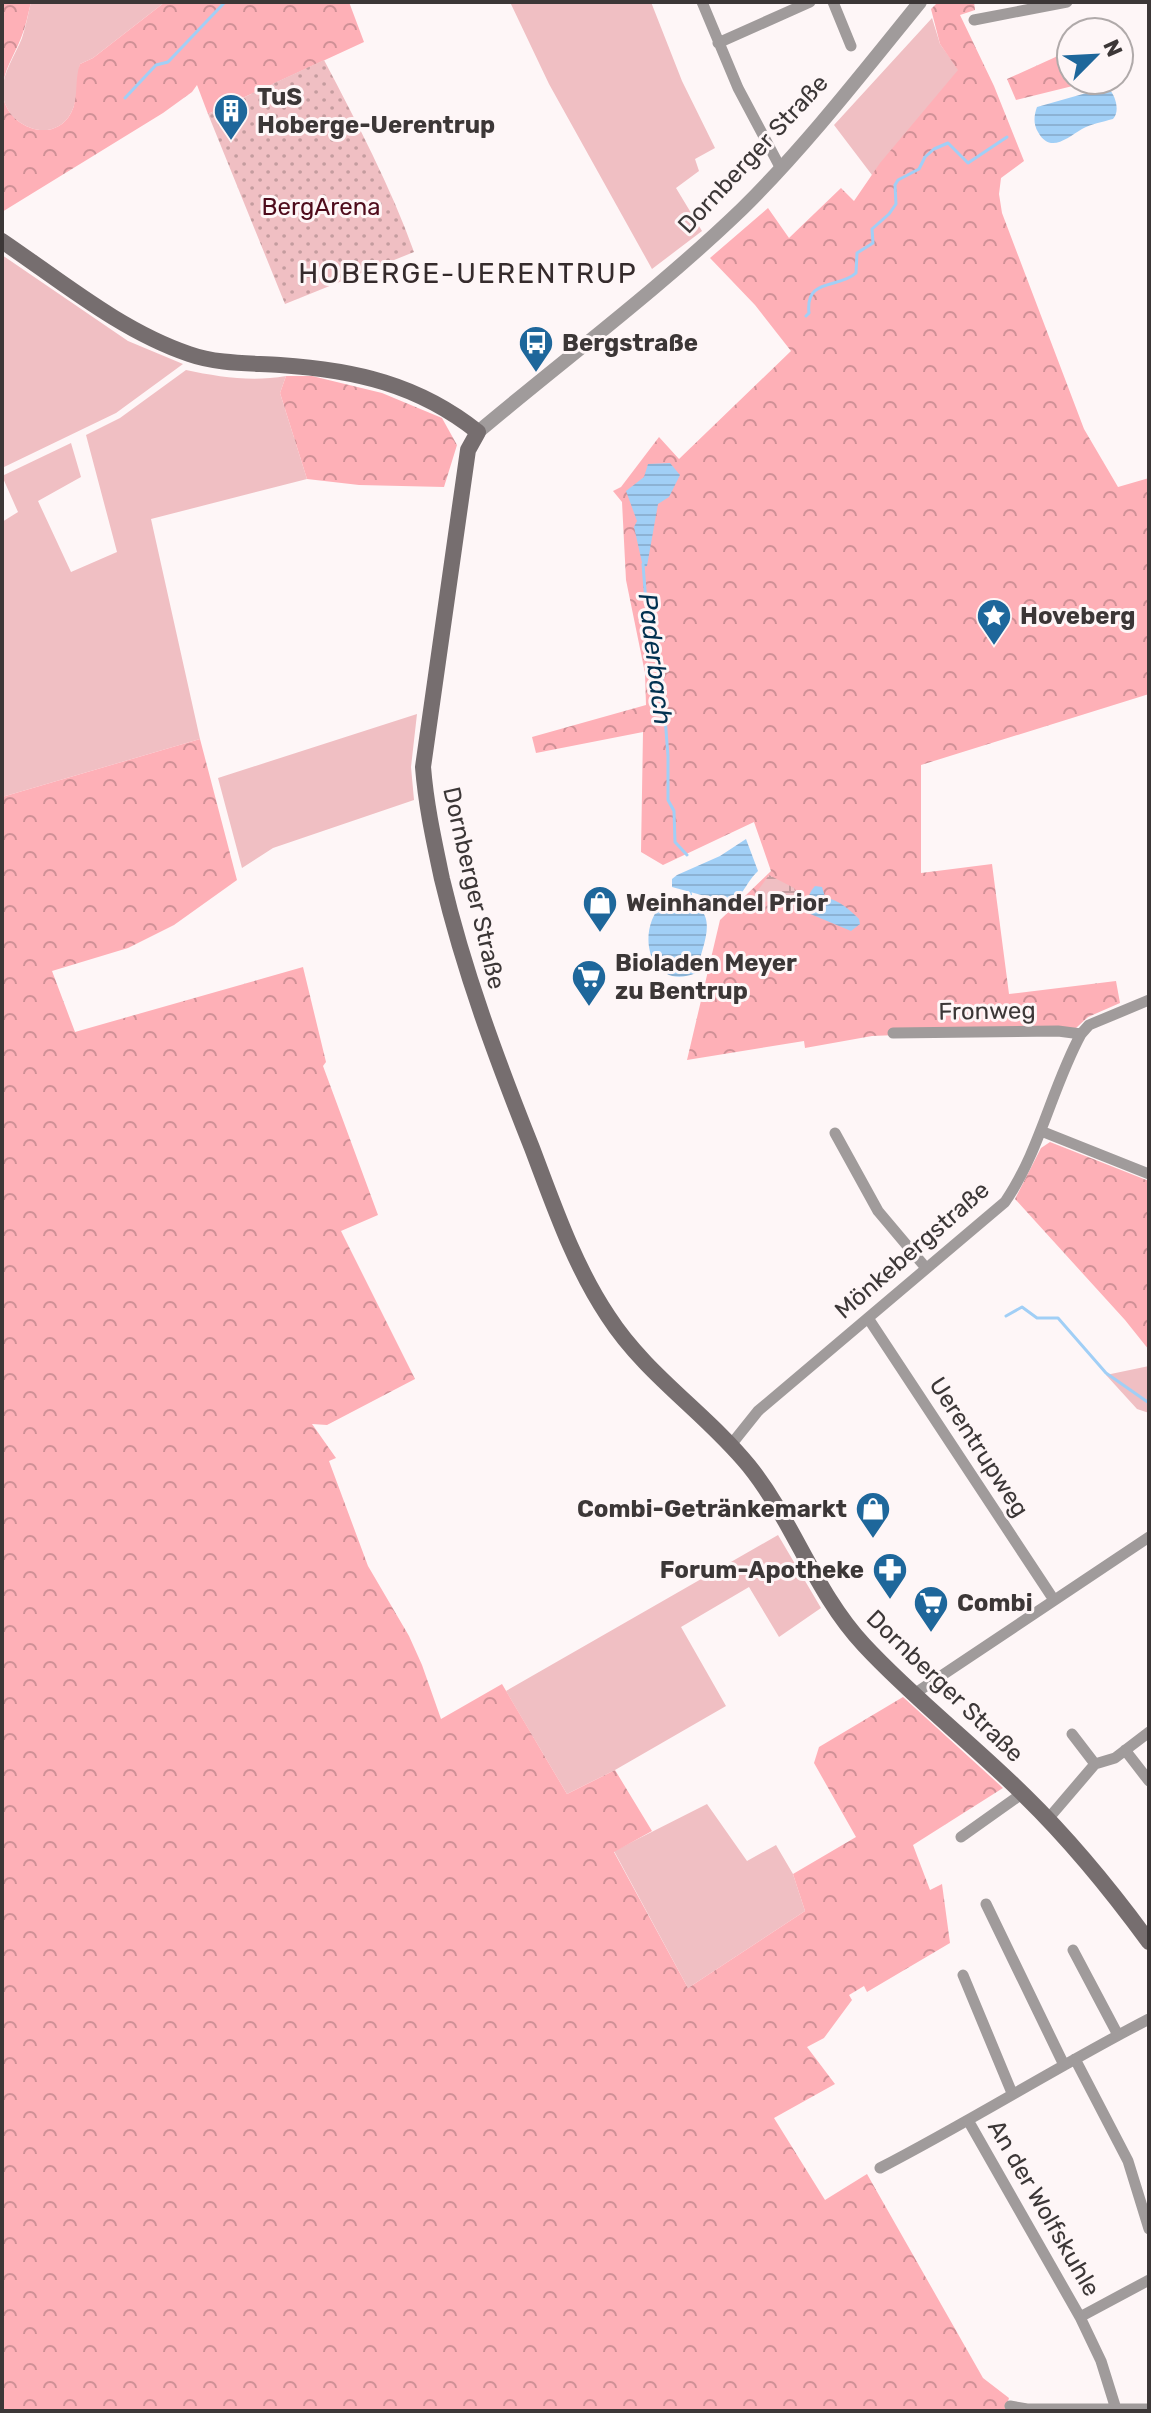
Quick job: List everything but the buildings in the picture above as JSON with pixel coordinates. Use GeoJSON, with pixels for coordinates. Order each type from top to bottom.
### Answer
{"type":"FeatureCollection","features":[{"type":"Feature","properties":{"kind":"main road"},"geometry":{"type":"LineString","coordinates":[[2,241],[128,326],[191,355],[215,360],[301,366],[375,379],[433,400],[478,432]]}},
{"type":"Feature","properties":{"kind":"main road","name":"Dornberger Straße"},"geometry":{"type":"LineString","coordinates":[[478,432],[468,450],[423,767],[425,801],[453,922],[476,1002],[574,1256],[587,1282],[628,1344],[749,1466],[779,1511],[840,1618],[914,1694],[1048,1819],[1093,1869],[1149,1942]]}},
{"type":"Feature","properties":{"kind":"street"},"geometry":{"type":"LineString","coordinates":[[702,2],[759,131],[780,167]]}},
{"type":"Feature","properties":{"kind":"street"},"geometry":{"type":"LineString","coordinates":[[718,43],[810,2]]}},
{"type":"Feature","properties":{"kind":"street"},"geometry":{"type":"LineString","coordinates":[[833,2],[851,46]]}},
{"type":"Feature","properties":{"kind":"street","name":"Dornberger Straße"},"geometry":{"type":"LineString","coordinates":[[478,432],[691,256],[744,207],[920,2]]}},
{"type":"Feature","properties":{"kind":"street"},"geometry":{"type":"LineString","coordinates":[[974,20],[1067,2]]}},
{"type":"Feature","properties":{"kind":"street"},"geometry":{"type":"LineString","coordinates":[[1081,1034],[1089,1025],[1149,1000]]}},
{"type":"Feature","properties":{"kind":"street","name":"Fronweg"},"geometry":{"type":"LineString","coordinates":[[893,1033],[1058,1031],[1081,1034]]}},
{"type":"Feature","properties":{"kind":"street","name":"Mönkebergstraße"},"geometry":{"type":"LineString","coordinates":[[730,1446],[758,1411],[1005,1202],[1041,1131],[1081,1034]]}},
{"type":"Feature","properties":{"kind":"street"},"geometry":{"type":"LineString","coordinates":[[1041,1131],[1149,1174]]}},
{"type":"Feature","properties":{"kind":"street"},"geometry":{"type":"LineString","coordinates":[[835,1133],[878,1211],[926,1268]]}},
{"type":"Feature","properties":{"kind":"street","name":"Uerentrupweg"},"geometry":{"type":"LineString","coordinates":[[868,1318],[1054,1600]]}},
{"type":"Feature","properties":{"kind":"street"},"geometry":{"type":"LineString","coordinates":[[914,1694],[1149,1537]]}},
{"type":"Feature","properties":{"kind":"street"},"geometry":{"type":"LineString","coordinates":[[1048,1819],[1095,1764],[1115,1758],[1149,1732]]}},
{"type":"Feature","properties":{"kind":"street"},"geometry":{"type":"LineString","coordinates":[[1072,1734],[1095,1764]]}},
{"type":"Feature","properties":{"kind":"street"},"geometry":{"type":"LineString","coordinates":[[1125,1750],[1149,1781]]}},
{"type":"Feature","properties":{"kind":"street","name":"Dornberger Straße"},"geometry":{"type":"LineString","coordinates":[[961,1837],[1023,1793]]}},
{"type":"Feature","properties":{"kind":"street"},"geometry":{"type":"LineString","coordinates":[[986,1904],[1069,2062],[1128,2161],[1149,2229]]}},
{"type":"Feature","properties":{"kind":"street"},"geometry":{"type":"LineString","coordinates":[[1073,1950],[1118,2035]]}},
{"type":"Feature","properties":{"kind":"street"},"geometry":{"type":"LineString","coordinates":[[963,1975],[1012,2093]]}},
{"type":"Feature","properties":{"kind":"street"},"geometry":{"type":"LineString","coordinates":[[880,2168],[969,2122],[1012,2093],[1149,2019]]}},
{"type":"Feature","properties":{"kind":"street","name":"An der Wolfskuhle"},"geometry":{"type":"LineString","coordinates":[[969,2122],[1080,2317],[1101,2361],[1116,2409]]}},
{"type":"Feature","properties":{"kind":"street","name":"An der Wolfskuhle"},"geometry":{"type":"LineString","coordinates":[[1080,2317],[1149,2280]]}},
{"type":"Feature","properties":{"kind":"street"},"geometry":{"type":"LineString","coordinates":[[1010,2406],[1027,2409],[1149,2409]]}},
{"type":"Feature","properties":{"kind":"green space"},"geometry":{"type":"Polygon","coordinates":[[[2,2],[31,2],[23,34],[6,74],[3,96],[13,117],[22,124],[43,130],[63,123],[71,113],[80,64],[93,58],[165,2],[349,2],[364,42],[208,114],[197,85],[163,113],[2,212],[2,2]]]}},
{"type":"Feature","properties":{"kind":"green space"},"geometry":{"type":"Polygon","coordinates":[[[31,2],[165,2],[93,58],[80,64],[71,113],[63,123],[43,130],[22,124],[13,117],[3,96],[6,74],[22,38],[31,2]]]}},
{"type":"Feature","properties":{"kind":"green space"},"geometry":{"type":"Polygon","coordinates":[[[510,2],[651,2],[682,81],[715,148],[695,159],[699,171],[676,188],[702,231],[652,269],[549,84],[510,2]]]}},
{"type":"Feature","properties":{"kind":"green space"},"geometry":{"type":"Polygon","coordinates":[[[938,2],[974,2],[975,10],[960,15],[994,86],[1024,161],[1001,178],[999,194],[1002,213],[1084,429],[1118,487],[1149,478],[1149,694],[921,765],[921,873],[992,864],[1009,994],[1116,981],[1120,1003],[1088,1017],[1076,1028],[872,1036],[805,1048],[804,1041],[687,1060],[720,920],[771,871],[754,822],[663,865],[641,852],[643,732],[536,753],[532,737],[646,705],[645,673],[626,580],[622,502],[613,491],[621,487],[659,437],[679,459],[791,351],[755,305],[710,258],[768,208],[789,238],[841,188],[854,201],[880,163],[958,70],[940,44],[931,9],[938,2]]]}},
{"type":"Feature","properties":{"kind":"green space"},"geometry":{"type":"Polygon","coordinates":[[[932,18],[940,44],[959,70],[872,175],[834,125],[932,18]]]}},
{"type":"Feature","properties":{"kind":"green space"},"geometry":{"type":"Polygon","coordinates":[[[1055,57],[1055,90],[1016,100],[1007,79],[1055,57]]]}},
{"type":"Feature","properties":{"kind":"green space","name":"BergArena"},"geometry":{"type":"Polygon","coordinates":[[[324,60],[384,178],[414,252],[285,304],[208,114],[324,60]]]}},
{"type":"Feature","properties":{"kind":"green space"},"geometry":{"type":"Polygon","coordinates":[[[2,255],[128,341],[183,364],[116,413],[2,468],[2,255]]]}},
{"type":"Feature","properties":{"kind":"green space"},"geometry":{"type":"Polygon","coordinates":[[[186,370],[236,378],[286,376],[280,393],[307,479],[151,519],[200,739],[2,797],[2,522],[18,512],[2,476],[71,443],[81,477],[38,501],[71,572],[117,552],[86,435],[120,418],[186,370]]]}},
{"type":"Feature","properties":{"kind":"green space"},"geometry":{"type":"Polygon","coordinates":[[[286,376],[312,376],[382,393],[442,418],[457,445],[444,487],[359,485],[307,479],[280,393],[286,376]]]}},
{"type":"Feature","properties":{"kind":"green space"},"geometry":{"type":"Polygon","coordinates":[[[417,714],[411,767],[414,800],[273,848],[242,868],[218,778],[417,714]]]}},
{"type":"Feature","properties":{"kind":"green space"},"geometry":{"type":"Polygon","coordinates":[[[200,739],[237,880],[174,925],[128,948],[52,971],[75,1032],[303,967],[326,1062],[323,1066],[378,1215],[341,1231],[415,1379],[327,1425],[312,1424],[336,1458],[329,1461],[368,1566],[409,1636],[441,1719],[502,1684],[567,1794],[615,1770],[652,1831],[614,1852],[688,1988],[805,1911],[793,1874],[856,1837],[814,1763],[819,1747],[903,1697],[1003,1788],[913,1845],[930,1890],[942,1884],[950,1943],[867,1992],[864,1986],[849,1995],[852,2000],[824,2038],[807,2047],[835,2084],[774,2118],[825,2200],[867,2174],[983,2378],[1009,2398],[1005,2411],[2,2411],[2,797],[200,739]]]}},
{"type":"Feature","properties":{"kind":"green space"},"geometry":{"type":"Polygon","coordinates":[[[769,875],[794,888],[797,898],[748,904],[769,875]]]}},
{"type":"Feature","properties":{"kind":"green space"},"geometry":{"type":"Polygon","coordinates":[[[1050,1142],[1149,1181],[1149,1350],[1015,1199],[1041,1148],[1050,1142]]]}},
{"type":"Feature","properties":{"kind":"green space"},"geometry":{"type":"Polygon","coordinates":[[[1149,1366],[1149,1413],[1137,1409],[1106,1375],[1149,1366]]]}},
{"type":"Feature","properties":{"kind":"green space"},"geometry":{"type":"Polygon","coordinates":[[[778,1535],[821,1608],[779,1637],[749,1587],[681,1627],[726,1706],[567,1794],[506,1691],[778,1535]]]}},
{"type":"Feature","properties":{"kind":"green space"},"geometry":{"type":"Polygon","coordinates":[[[707,1804],[747,1861],[776,1845],[793,1874],[805,1911],[688,1988],[614,1851],[707,1804]]]}},
{"type":"Feature","properties":{"kind":"water"},"geometry":{"type":"Polygon","coordinates":[[[1076,96],[1113,96],[1117,108],[1113,119],[1085,127],[1065,140],[1053,143],[1043,139],[1036,129],[1037,107],[1076,96]]]}},
{"type":"Feature","properties":{"kind":"water"},"geometry":{"type":"Polygon","coordinates":[[[670,463],[680,475],[669,497],[658,504],[647,566],[643,567],[634,527],[637,521],[626,491],[644,477],[648,464],[670,463]]]}},
{"type":"Feature","properties":{"kind":"water"},"geometry":{"type":"Polygon","coordinates":[[[746,839],[758,871],[731,905],[716,910],[705,896],[672,887],[672,879],[677,875],[720,856],[746,839]]]}},
{"type":"Feature","properties":{"kind":"water"},"geometry":{"type":"Polygon","coordinates":[[[815,886],[822,887],[825,897],[848,909],[860,924],[851,931],[808,913],[808,898],[815,886]]]}},
{"type":"Feature","properties":{"kind":"water"},"geometry":{"type":"Polygon","coordinates":[[[683,902],[703,912],[707,930],[696,973],[680,977],[667,974],[658,967],[651,956],[649,929],[663,903],[683,902]]]}},
{"type":"Feature","properties":{"kind":"waterway"},"geometry":{"type":"LineString","coordinates":[[125,98],[156,65],[168,62],[225,2]]}},
{"type":"Feature","properties":{"kind":"waterway","name":"Paderbach"},"geometry":{"type":"LineString","coordinates":[[806,316],[812,294],[856,273],[857,253],[873,243],[872,229],[896,204],[895,185],[898,180],[919,169],[925,157],[948,143],[968,163],[1007,137]]}},
{"type":"Feature","properties":{"kind":"waterway","name":"Paderbach"},"geometry":{"type":"LineString","coordinates":[[643,564],[646,603],[662,679],[668,800],[674,811],[675,842],[687,855]]}},
{"type":"Feature","properties":{"kind":"waterway","name":"Paderbach"},"geometry":{"type":"LineString","coordinates":[[690,892],[692,904]]}},
{"type":"Feature","properties":{"kind":"waterway"},"geometry":{"type":"LineString","coordinates":[[1006,1316],[1022,1307],[1037,1318],[1058,1318],[1106,1373],[1149,1403]]}},
{"type":"Feature","properties":{"kind":"place","name":"TuS Hoberge-Uerentrup"},"geometry":{"type":"Point","coordinates":[231,142]}},
{"type":"Feature","properties":{"kind":"place","name":"Bergstraße"},"geometry":{"type":"Point","coordinates":[536,374]}},
{"type":"Feature","properties":{"kind":"place","name":"Hoveberg"},"geometry":{"type":"Point","coordinates":[994,647]}},
{"type":"Feature","properties":{"kind":"place","name":"Weinhandel Prior"},"geometry":{"type":"Point","coordinates":[600,934]}},
{"type":"Feature","properties":{"kind":"place","name":"Bioladen Meyer zu Bentrup"},"geometry":{"type":"Point","coordinates":[589,1008]}},
{"type":"Feature","properties":{"kind":"place","name":"Combi-Getränkemarkt"},"geometry":{"type":"Point","coordinates":[873,1540]}},
{"type":"Feature","properties":{"kind":"place","name":"Forum-Apotheke"},"geometry":{"type":"Point","coordinates":[890,1601]}},
{"type":"Feature","properties":{"kind":"place","name":"Combi"},"geometry":{"type":"Point","coordinates":[931,1634]}},
{"type":"Feature","properties":{"kind":"district","name":"HOBERGE-UERENTRUP"},"geometry":{"type":"Point","coordinates":[468,273]}}]}
